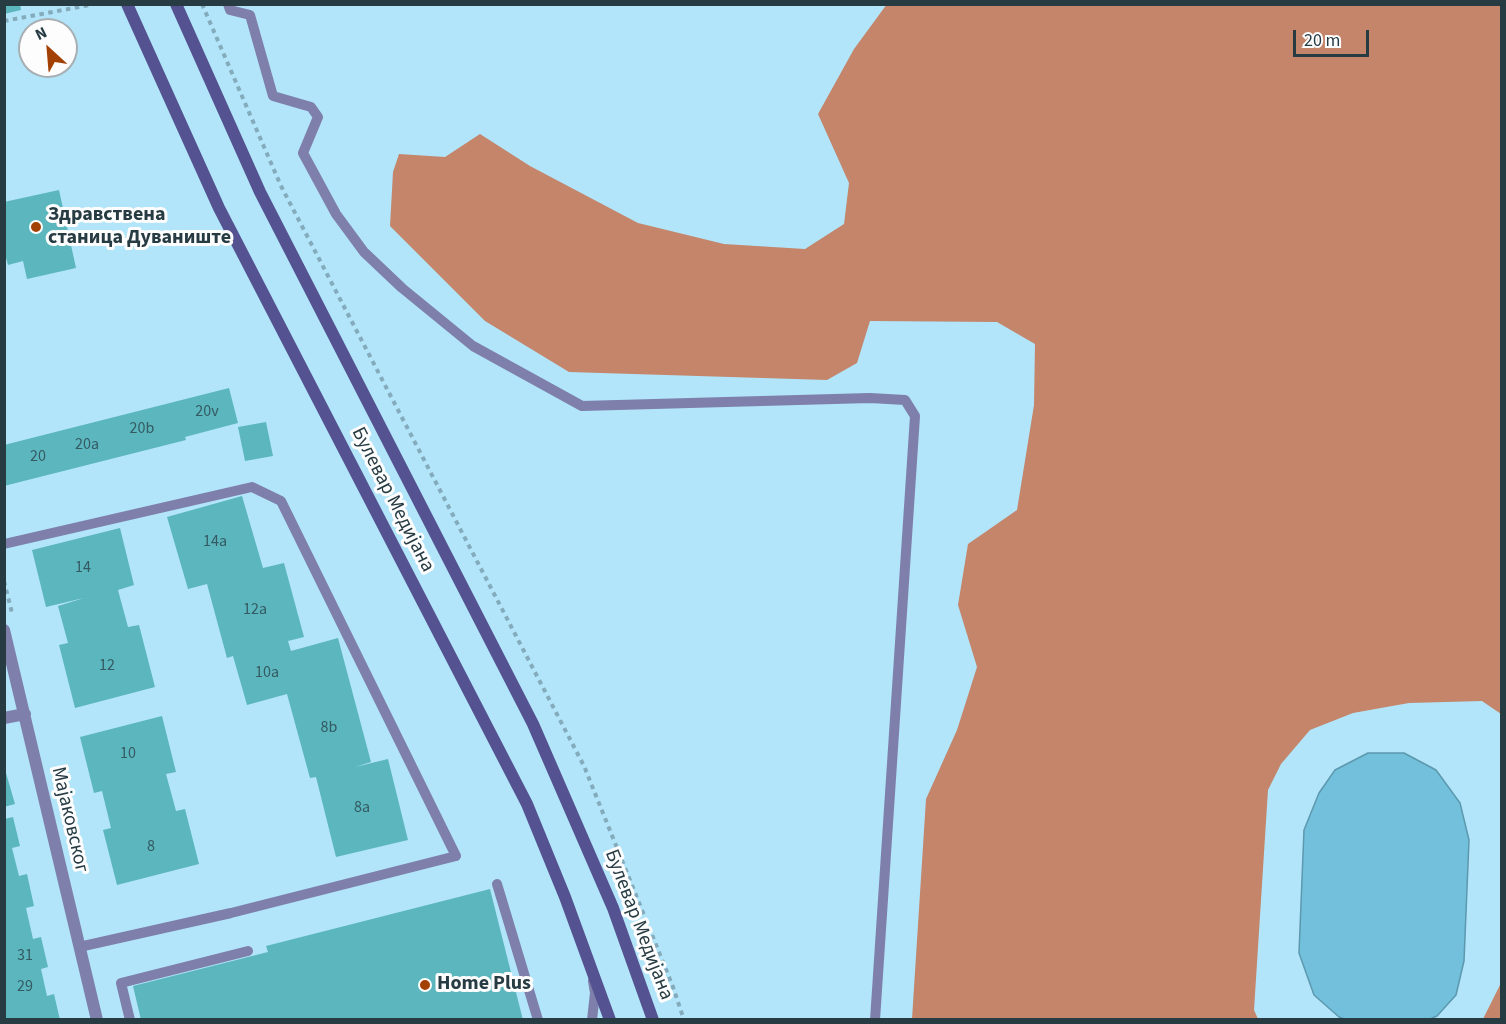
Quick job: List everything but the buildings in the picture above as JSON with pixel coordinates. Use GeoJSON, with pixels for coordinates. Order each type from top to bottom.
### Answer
{"type":"FeatureCollection","features":[{"type":"Feature","properties":{"kind":"main road","name":"Булевар Медијана"},"geometry":{"type":"LineString","coordinates":[[127,4],[219,208],[527,804],[566,897],[610,1020]]}},
{"type":"Feature","properties":{"kind":"main road","name":"Булевар Медијана"},"geometry":{"type":"LineString","coordinates":[[176,4],[260,192],[533,724],[612,908],[653,1020]]}},
{"type":"Feature","properties":{"kind":"street","name":"Мајаковског"},"geometry":{"type":"LineString","coordinates":[[4,630],[97,1020]]}},
{"type":"Feature","properties":{"kind":"street"},"geometry":{"type":"LineString","coordinates":[[4,718],[25,714]]}},
{"type":"Feature","properties":{"kind":"lane"},"geometry":{"type":"LineString","coordinates":[[228,4],[230,10],[250,15],[273,96],[311,106],[318,117],[303,153],[336,214],[364,252],[402,288],[473,346],[582,406],[870,398],[905,400],[915,416],[875,1020]]}},
{"type":"Feature","properties":{"kind":"lane"},"geometry":{"type":"LineString","coordinates":[[4,544],[252,487],[281,501],[456,856],[231,913],[79,947]]}},
{"type":"Feature","properties":{"kind":"lane"},"geometry":{"type":"LineString","coordinates":[[497,884],[538,1020]]}},
{"type":"Feature","properties":{"kind":"lane"},"geometry":{"type":"LineString","coordinates":[[130,1020],[121,983],[248,951]]}},
{"type":"Feature","properties":{"kind":"lane"},"geometry":{"type":"LineString","coordinates":[[592,972],[595,993],[592,1020]]}},
{"type":"Feature","properties":{"kind":"path"},"geometry":{"type":"LineString","coordinates":[[4,21],[90,4]]}},
{"type":"Feature","properties":{"kind":"path"},"geometry":{"type":"LineString","coordinates":[[202,4],[281,186],[584,766],[673,987],[684,1020]]}},
{"type":"Feature","properties":{"kind":"shaded area"},"geometry":{"type":"Polygon","coordinates":[[[887,4],[1501,5],[1501,714],[1482,701],[1409,703],[1353,713],[1310,730],[1281,764],[1268,790],[1254,1010],[1258,1019],[912,1019],[926,799],[957,730],[977,667],[958,605],[968,544],[1017,510],[1034,405],[1035,344],[997,322],[870,321],[857,363],[827,380],[569,372],[485,321],[390,226],[393,172],[399,154],[445,157],[480,134],[530,166],[638,223],[724,244],[805,249],[844,224],[849,183],[818,114],[854,49],[887,4]]]}},
{"type":"Feature","properties":{"kind":"shaded area"},"geometry":{"type":"Polygon","coordinates":[[[1501,983],[1501,1019],[1483,1019],[1501,983]]]}},
{"type":"Feature","properties":{"kind":"water"},"geometry":{"type":"Polygon","coordinates":[[[1368,753],[1404,753],[1436,770],[1460,803],[1469,840],[1464,961],[1456,995],[1437,1016],[1430,1019],[1347,1020],[1339,1017],[1314,995],[1299,953],[1304,830],[1319,793],[1335,770],[1368,753]]]}},
{"type":"Feature","properties":{"kind":"place","name":"Здравствена станица Дуваниште"},"geometry":{"type":"Point","coordinates":[36,227]}},
{"type":"Feature","properties":{"kind":"place","name":"Home Plus"},"geometry":{"type":"Point","coordinates":[425,985]}}]}
